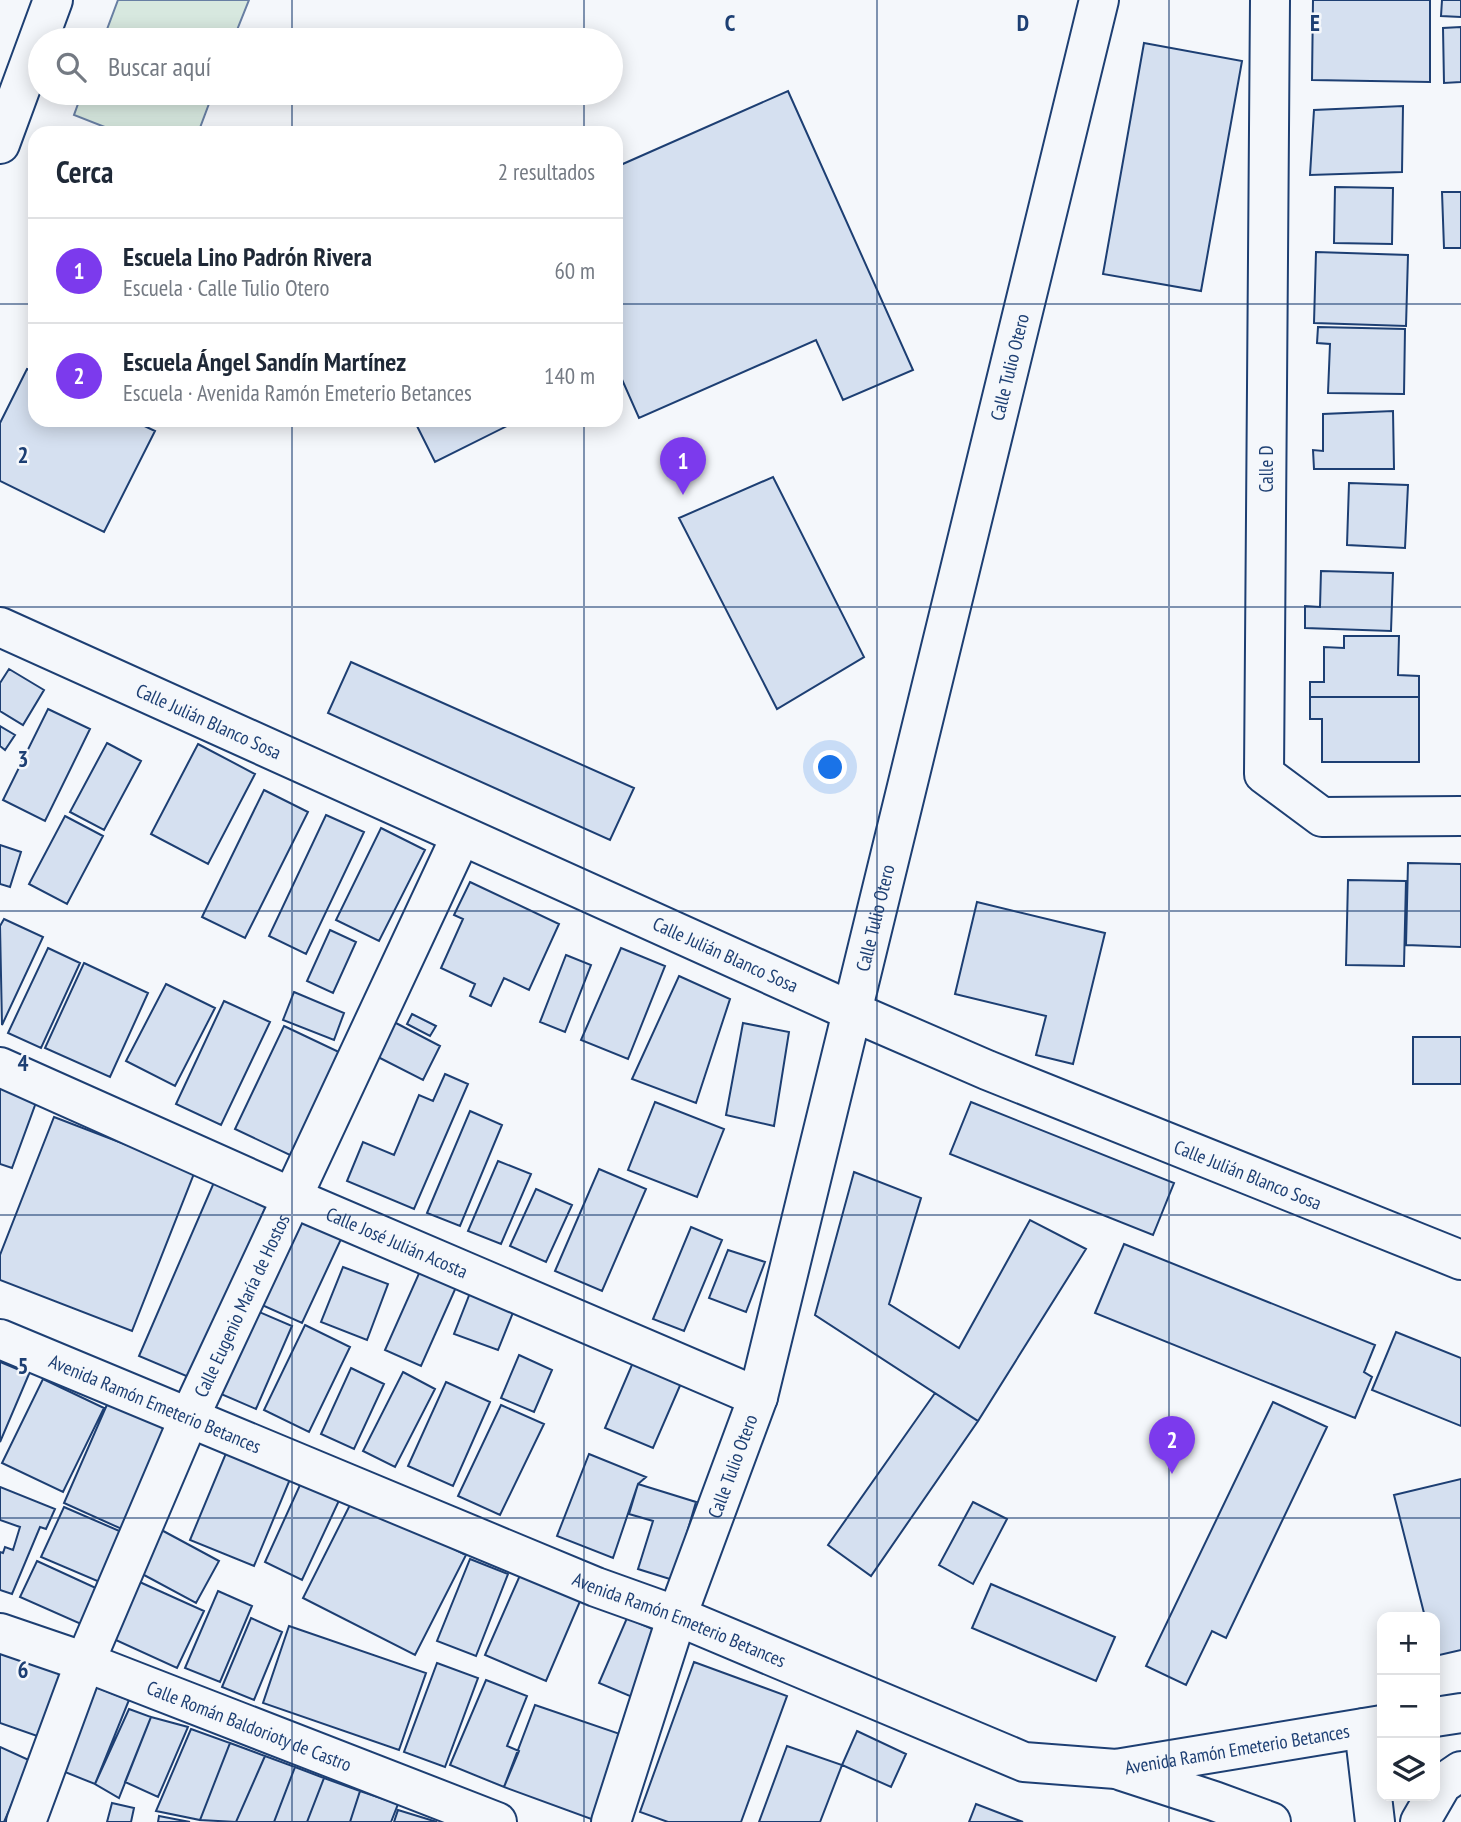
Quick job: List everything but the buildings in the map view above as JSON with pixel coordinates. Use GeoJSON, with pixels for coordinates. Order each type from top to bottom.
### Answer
{"type":"FeatureCollection","features":[{"type":"Feature","properties":{"kind":"street"},"geometry":{"type":"LineString","coordinates":[[43,28],[53,0]]}},
{"type":"Feature","properties":{"kind":"street","name":"Calle Tulio Otero"},"geometry":{"type":"LineString","coordinates":[[611,1822],[677,1616],[758,1397],[1099,0]]}},
{"type":"Feature","properties":{"kind":"street","name":"Calle D"},"geometry":{"type":"LineString","coordinates":[[1270,0],[1264,774],[1322,817],[1461,816]]}},
{"type":"Feature","properties":{"kind":"street"},"geometry":{"type":"LineString","coordinates":[[0,144],[28,68]]}},
{"type":"Feature","properties":{"kind":"street","name":"Calle Julián Blanco Sosa"},"geometry":{"type":"LineString","coordinates":[[0,627],[987,1070],[1461,1260]]}},
{"type":"Feature","properties":{"kind":"street","name":"Calle Eugenio María de Hostos"},"geometry":{"type":"LineString","coordinates":[[26,1822],[85,1662],[189,1418],[461,836]]}},
{"type":"Feature","properties":{"kind":"street","name":"Calle José Julián Acosta"},"geometry":{"type":"LineString","coordinates":[[0,1067],[291,1197],[758,1397]]}},
{"type":"Feature","properties":{"kind":"street","name":"Avenida Ramón Emeterio Betances"},"geometry":{"type":"LineString","coordinates":[[0,1339],[596,1587],[677,1616],[1024,1762],[1116,1769],[1373,1726]]}},
{"type":"Feature","properties":{"kind":"street","name":"Calle Román Baldorioty de Castro"},"geometry":{"type":"LineString","coordinates":[[0,1633],[85,1662],[497,1822]]}},
{"type":"Feature","properties":{"kind":"street"},"geometry":{"type":"LineString","coordinates":[[1440,1716],[1461,1713]]}},
{"type":"Feature","properties":{"kind":"street"},"geometry":{"type":"LineString","coordinates":[[1373,1726],[1375,1822]]}},
{"type":"Feature","properties":{"kind":"street"},"geometry":{"type":"LineString","coordinates":[[1116,1769],[1271,1822]]}},
{"type":"Feature","properties":{"kind":"street"},"geometry":{"type":"LineString","coordinates":[[1420,1822],[1442,1784],[1461,1771]]}},
{"type":"Feature","properties":{"kind":"shaded area"},"geometry":{"type":"Polygon","coordinates":[[[118,0],[249,0],[238,28],[108,28],[118,0]]]}},
{"type":"Feature","properties":{"kind":"shaded area"},"geometry":{"type":"Polygon","coordinates":[[[78,105],[208,105],[201,126],[102,126],[74,115],[78,105]]]}},
{"type":"Feature","properties":{"kind":"place","name":"Escuela Lino Padrón Rivera"},"geometry":{"type":"Point","coordinates":[683,495]}},
{"type":"Feature","properties":{"kind":"place","name":"Escuela Ángel Sandín Martínez"},"geometry":{"type":"Point","coordinates":[1172,1474]}}]}
